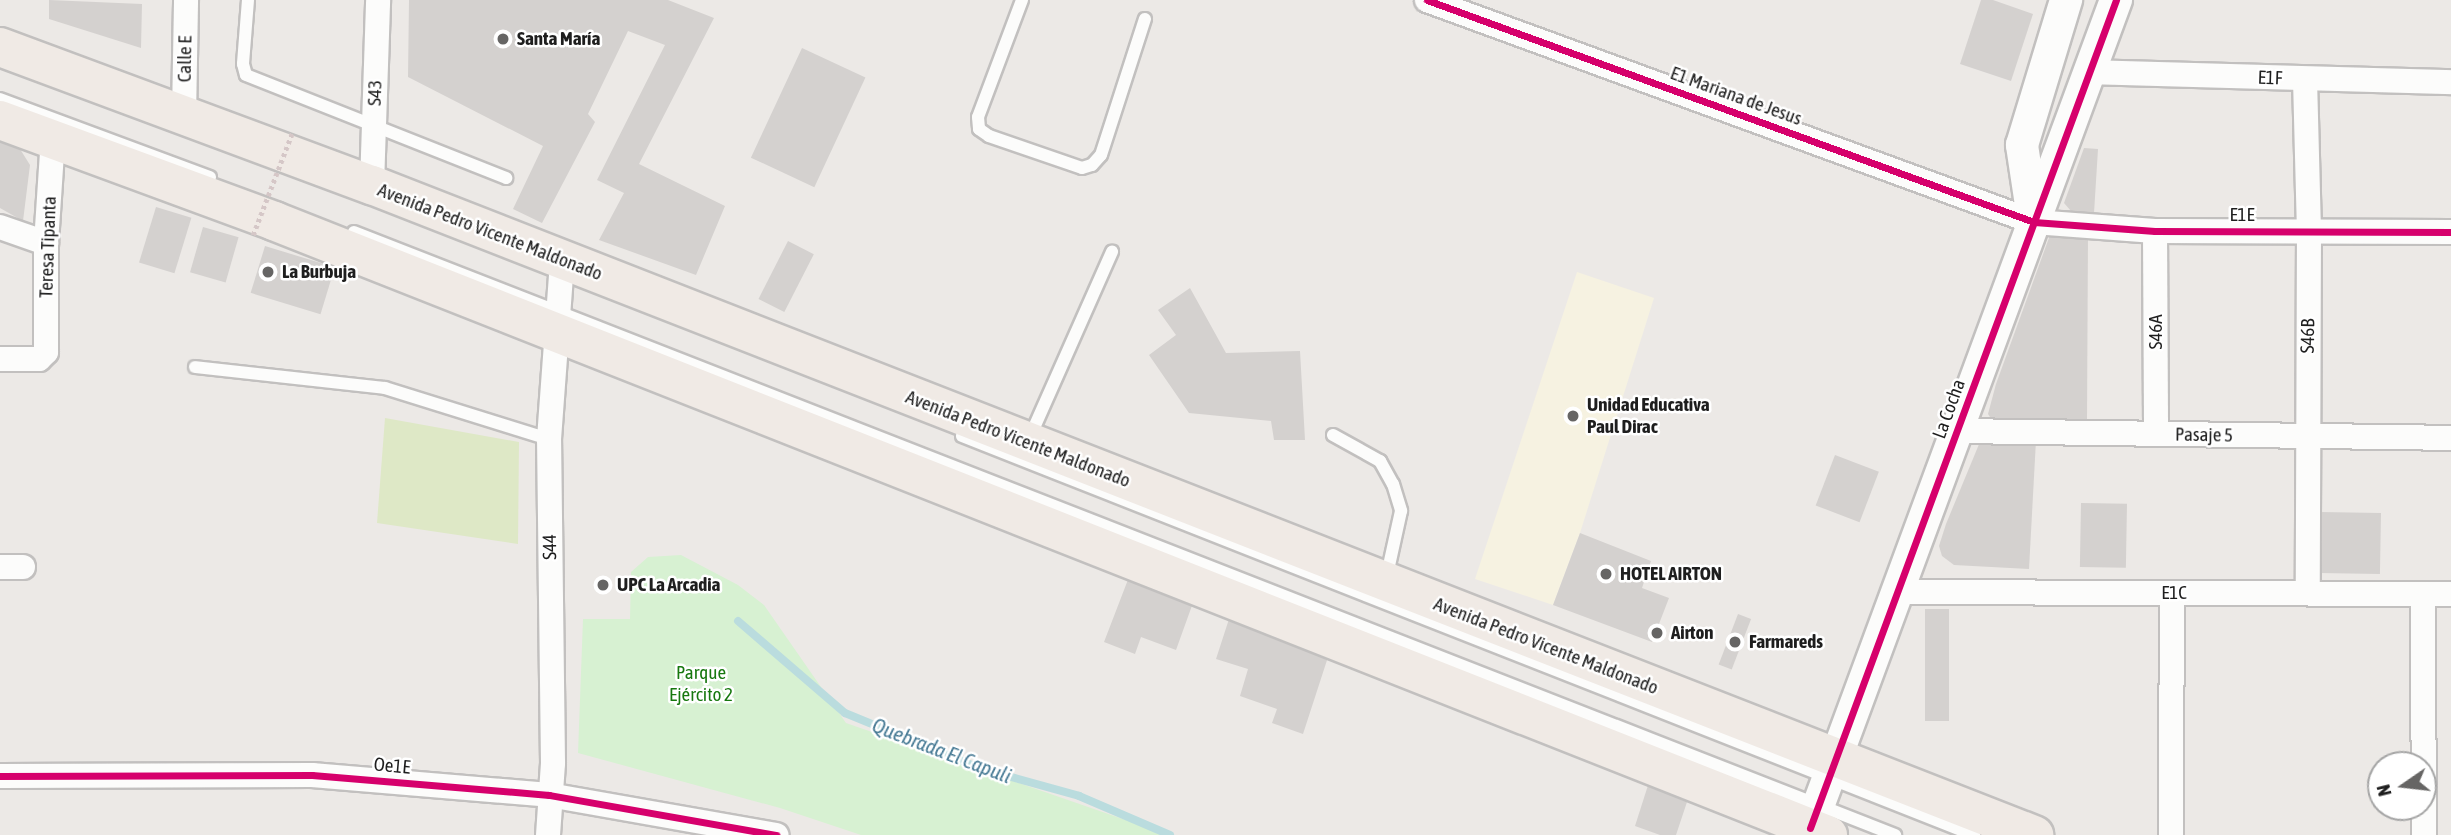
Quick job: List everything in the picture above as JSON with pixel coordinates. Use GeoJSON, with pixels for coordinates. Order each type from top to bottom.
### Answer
{"type":"FeatureCollection","features":[{"type":"Feature","properties":{"kind":"main road","name":"Avenida Pedro Vicente Maldonado"},"geometry":{"type":"LineString","coordinates":[[0,47],[372,186],[561,273],[1027,442],[1386,583],[1823,801]]}},
{"type":"Feature","properties":{"kind":"main road","name":"Avenida Pedro Vicente Maldonado"},"geometry":{"type":"LineString","coordinates":[[0,120],[556,322],[1823,801],[2034,835]]}},
{"type":"Feature","properties":{"kind":"street","name":"Calle E"},"geometry":{"type":"LineString","coordinates":[[184,117],[186,0]]}},
{"type":"Feature","properties":{"kind":"street","name":"S43"},"geometry":{"type":"LineString","coordinates":[[372,186],[378,0]]}},
{"type":"Feature","properties":{"kind":"street","name":"E1 Mariana de Jesus"},"geometry":{"type":"LineString","coordinates":[[1427,0],[2034,222]]}},
{"type":"Feature","properties":{"kind":"street","name":"La Cocha"},"geometry":{"type":"LineString","coordinates":[[2034,222],[2022,145],[2066,0]]}},
{"type":"Feature","properties":{"kind":"street","name":"La Cocha"},"geometry":{"type":"LineString","coordinates":[[1823,801],[2116,0]]}},
{"type":"Feature","properties":{"kind":"street","name":"E1F"},"geometry":{"type":"LineString","coordinates":[[2089,72],[2451,82]]}},
{"type":"Feature","properties":{"kind":"street","name":"S46B"},"geometry":{"type":"LineString","coordinates":[[2305,79],[2309,230],[2308,593]]}},
{"type":"Feature","properties":{"kind":"street","name":"Teresa Tipanta"},"geometry":{"type":"LineString","coordinates":[[0,359],[39,359],[46,352],[46,243],[52,138]]}},
{"type":"Feature","properties":{"kind":"street","name":"E1E"},"geometry":{"type":"LineString","coordinates":[[2034,222],[2155,231],[2451,232]]}},
{"type":"Feature","properties":{"kind":"street"},"geometry":{"type":"LineString","coordinates":[[0,227],[46,243]]}},
{"type":"Feature","properties":{"kind":"street","name":"S46A"},"geometry":{"type":"LineString","coordinates":[[2155,231],[2156,434]]}},
{"type":"Feature","properties":{"kind":"street","name":"S44"},"geometry":{"type":"LineString","coordinates":[[548,835],[553,763],[549,439],[561,273]]}},
{"type":"Feature","properties":{"kind":"street","name":"Pasaje 5"},"geometry":{"type":"LineString","coordinates":[[1957,431],[2451,438]]}},
{"type":"Feature","properties":{"kind":"street","name":"E1C"},"geometry":{"type":"LineString","coordinates":[[1898,592],[2451,594]]}},
{"type":"Feature","properties":{"kind":"street"},"geometry":{"type":"LineString","coordinates":[[2171,835],[2172,593]]}},
{"type":"Feature","properties":{"kind":"street"},"geometry":{"type":"LineString","coordinates":[[2423,594],[2424,835]]}},
{"type":"Feature","properties":{"kind":"street","name":"Oe1E"},"geometry":{"type":"LineString","coordinates":[[0,776],[312,775],[549,795],[769,834]]}},
{"type":"Feature","properties":{"kind":"lane"},"geometry":{"type":"LineString","coordinates":[[248,0],[243,64],[246,75],[506,178]]}},
{"type":"Feature","properties":{"kind":"lane"},"geometry":{"type":"LineString","coordinates":[[1022,0],[978,117],[979,129],[989,136],[1082,168],[1092,165],[1101,155],[1145,19]]}},
{"type":"Feature","properties":{"kind":"lane"},"geometry":{"type":"LineString","coordinates":[[64,86],[228,147]]}},
{"type":"Feature","properties":{"kind":"lane"},"geometry":{"type":"LineString","coordinates":[[0,99],[223,182]]}},
{"type":"Feature","properties":{"kind":"lane"},"geometry":{"type":"LineString","coordinates":[[339,226],[556,322]]}},
{"type":"Feature","properties":{"kind":"lane"},"geometry":{"type":"LineString","coordinates":[[1027,442],[1112,252]]}},
{"type":"Feature","properties":{"kind":"lane"},"geometry":{"type":"LineString","coordinates":[[195,366],[384,388],[549,439]]}},
{"type":"Feature","properties":{"kind":"lane"},"geometry":{"type":"LineString","coordinates":[[948,431],[1823,801],[1895,835]]}},
{"type":"Feature","properties":{"kind":"lane"},"geometry":{"type":"LineString","coordinates":[[1333,435],[1380,461],[1393,484],[1401,511],[1386,583]]}},
{"type":"Feature","properties":{"kind":"lane"},"geometry":{"type":"LineString","coordinates":[[1823,801],[1974,835]]}},
{"type":"Feature","properties":{"kind":"path"},"geometry":{"type":"LineString","coordinates":[[253,234],[293,131]]}},
{"type":"Feature","properties":{"kind":"shaded area","name":"Unidad Educativa Paul Dirac"},"geometry":{"type":"Polygon","coordinates":[[[1577,272],[1654,298],[1580,533],[1553,605],[1475,579],[1577,272]]]}},
{"type":"Feature","properties":{"kind":"green space"},"geometry":{"type":"Polygon","coordinates":[[[385,418],[519,442],[518,544],[377,523],[385,418]]]}},
{"type":"Feature","properties":{"kind":"green space","name":"Parque Ejército 2"},"geometry":{"type":"Polygon","coordinates":[[[681,555],[738,585],[764,605],[846,723],[1169,835],[861,835],[780,808],[578,753],[583,619],[630,619],[631,572],[648,557],[681,555]]]}},
{"type":"Feature","properties":{"kind":"building"},"geometry":{"type":"Polygon","coordinates":[[[49,0],[142,4],[141,48],[49,19],[49,0]]]}},
{"type":"Feature","properties":{"kind":"building"},"geometry":{"type":"Polygon","coordinates":[[[409,0],[668,0],[714,18],[639,164],[725,206],[696,275],[599,240],[624,193],[597,180],[665,45],[628,31],[588,114],[595,122],[542,223],[513,209],[543,146],[408,77],[409,0]]]}},
{"type":"Feature","properties":{"kind":"building"},"geometry":{"type":"Polygon","coordinates":[[[1981,0],[1993,0],[2033,14],[2011,81],[1960,64],[1981,0]]]}},
{"type":"Feature","properties":{"kind":"building"},"geometry":{"type":"Polygon","coordinates":[[[802,48],[865,78],[814,187],[751,158],[802,48]]]}},
{"type":"Feature","properties":{"kind":"building"},"geometry":{"type":"Polygon","coordinates":[[[0,141],[20,149],[30,165],[23,221],[0,208],[0,141]]]}},
{"type":"Feature","properties":{"kind":"building"},"geometry":{"type":"Polygon","coordinates":[[[2084,148],[2098,149],[2094,213],[2071,211],[2064,203],[2084,148]]]}},
{"type":"Feature","properties":{"kind":"building"},"geometry":{"type":"Polygon","coordinates":[[[156,207],[191,218],[174,273],[139,262],[156,207]]]}},
{"type":"Feature","properties":{"kind":"building"},"geometry":{"type":"Polygon","coordinates":[[[203,227],[239,237],[226,282],[190,272],[203,227]]]}},
{"type":"Feature","properties":{"kind":"building"},"geometry":{"type":"Polygon","coordinates":[[[2050,235],[2088,235],[2087,421],[1992,420],[1988,414],[1996,384],[2050,235]]]}},
{"type":"Feature","properties":{"kind":"building"},"geometry":{"type":"Polygon","coordinates":[[[788,241],[814,254],[784,312],[758,299],[788,241]]]}},
{"type":"Feature","properties":{"kind":"building"},"geometry":{"type":"Polygon","coordinates":[[[265,246],[335,267],[320,314],[251,293],[265,246]]]}},
{"type":"Feature","properties":{"kind":"building"},"geometry":{"type":"Polygon","coordinates":[[[1190,288],[1226,353],[1300,351],[1305,440],[1274,440],[1271,421],[1189,413],[1149,355],[1176,335],[1158,310],[1190,288]]]}},
{"type":"Feature","properties":{"kind":"building"},"geometry":{"type":"Polygon","coordinates":[[[1982,437],[2036,440],[2029,569],[1954,565],[1942,556],[1939,546],[1946,524],[1982,437]]]}},
{"type":"Feature","properties":{"kind":"building"},"geometry":{"type":"Polygon","coordinates":[[[1835,455],[1879,472],[1860,522],[1816,505],[1835,455]]]}},
{"type":"Feature","properties":{"kind":"building"},"geometry":{"type":"Polygon","coordinates":[[[2081,503],[2127,504],[2126,568],[2080,567],[2081,503]]]}},
{"type":"Feature","properties":{"kind":"building"},"geometry":{"type":"Polygon","coordinates":[[[2320,512],[2381,513],[2380,574],[2319,573],[2320,512]]]}},
{"type":"Feature","properties":{"kind":"building","name":"HOTEL AIRTON"},"geometry":{"type":"Polygon","coordinates":[[[1580,533],[1651,561],[1642,588],[1669,598],[1652,642],[1553,605],[1580,533]]]}},
{"type":"Feature","properties":{"kind":"building"},"geometry":{"type":"Polygon","coordinates":[[[1129,577],[1194,600],[1176,650],[1141,637],[1135,654],[1104,642],[1129,577]]]}},
{"type":"Feature","properties":{"kind":"building"},"geometry":{"type":"Polygon","coordinates":[[[1925,609],[1949,609],[1949,721],[1925,721],[1925,609]]]}},
{"type":"Feature","properties":{"kind":"building","name":"Farmareds"},"geometry":{"type":"Polygon","coordinates":[[[1738,614],[1751,619],[1732,669],[1719,664],[1738,614]]]}},
{"type":"Feature","properties":{"kind":"building"},"geometry":{"type":"Polygon","coordinates":[[[1229,619],[1329,654],[1303,734],[1272,723],[1277,709],[1240,696],[1248,669],[1216,659],[1229,619]]]}},
{"type":"Feature","properties":{"kind":"building"},"geometry":{"type":"Polygon","coordinates":[[[1650,779],[1690,793],[1676,835],[1660,835],[1635,826],[1650,779]]]}},
{"type":"Feature","properties":{"kind":"waterway","name":"Quebrada El Capuli"},"geometry":{"type":"LineString","coordinates":[[738,621],[845,713],[979,768],[1079,796],[1170,835]]}},
{"type":"Feature","properties":{"kind":"cycle path"},"geometry":{"type":"LineString","coordinates":[[1427,0],[2034,222],[2155,231],[2451,232]]}},
{"type":"Feature","properties":{"kind":"cycle path"},"geometry":{"type":"LineString","coordinates":[[1810,828],[2116,0]]}},
{"type":"Feature","properties":{"kind":"cycle path"},"geometry":{"type":"LineString","coordinates":[[0,776],[312,775],[549,795],[777,835]]}},
{"type":"Feature","properties":{"kind":"place","name":"Santa María"},"geometry":{"type":"Point","coordinates":[503,39]}},
{"type":"Feature","properties":{"kind":"place","name":"La Burbuja"},"geometry":{"type":"Point","coordinates":[268,272]}},
{"type":"Feature","properties":{"kind":"place","name":"Unidad Educativa Paul Dirac"},"geometry":{"type":"Point","coordinates":[1573,416]}},
{"type":"Feature","properties":{"kind":"place","name":"HOTEL AIRTON"},"geometry":{"type":"Point","coordinates":[1606,574]}},
{"type":"Feature","properties":{"kind":"place","name":"UPC La Arcadia"},"geometry":{"type":"Point","coordinates":[603,585]}},
{"type":"Feature","properties":{"kind":"place","name":"Airton"},"geometry":{"type":"Point","coordinates":[1657,633]}},
{"type":"Feature","properties":{"kind":"place","name":"Farmareds"},"geometry":{"type":"Point","coordinates":[1735,642]}}]}
